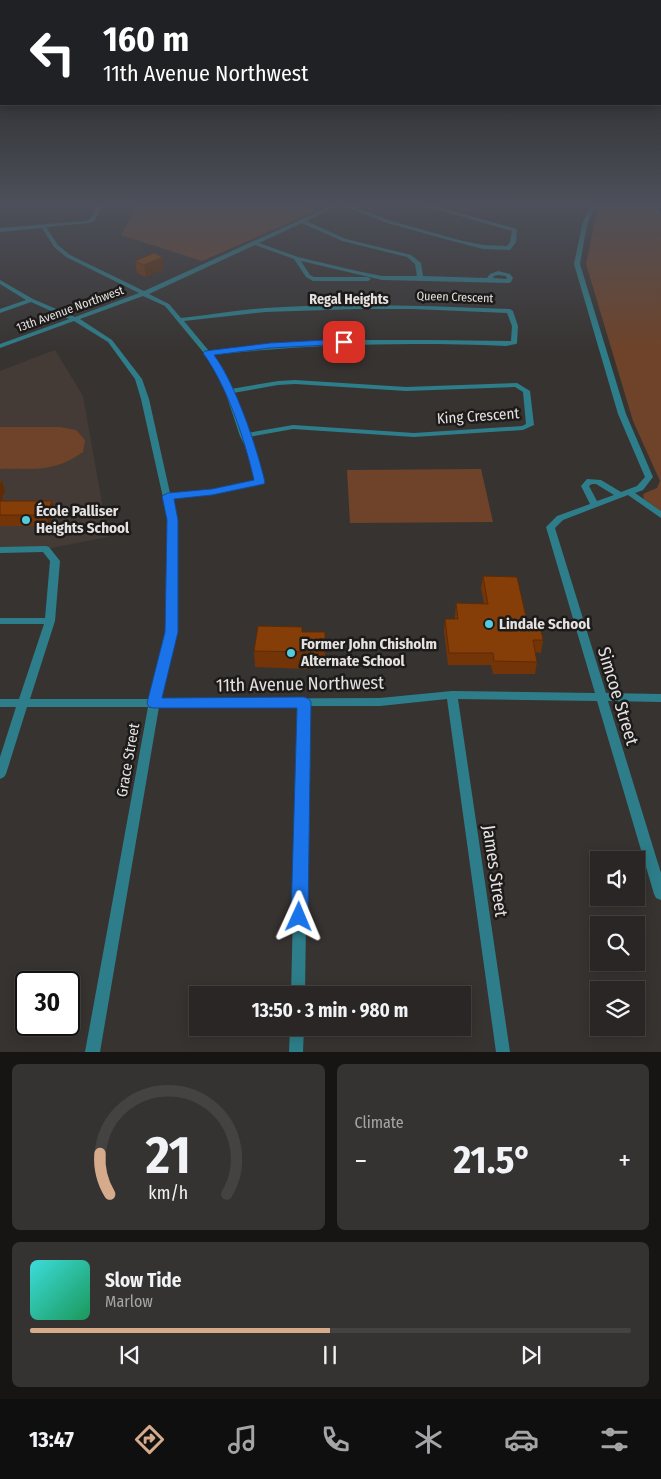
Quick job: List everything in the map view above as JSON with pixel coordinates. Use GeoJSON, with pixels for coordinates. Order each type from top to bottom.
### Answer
{"type":"FeatureCollection","features":[{"type":"Feature","properties":{"kind":"street"},"geometry":{"type":"LineString","coordinates":[[66,254],[92,269],[167,305],[220,370],[244,436],[254,456],[260,482],[212,492],[168,496]]}},
{"type":"Feature","properties":{"kind":"street","name":"13th Avenue Northwest"},"geometry":{"type":"LineString","coordinates":[[0,346],[145,293],[231,254]]}},
{"type":"Feature","properties":{"kind":"street"},"geometry":{"type":"LineString","coordinates":[[285,254],[382,278]]}},
{"type":"Feature","properties":{"kind":"street"},"geometry":{"type":"LineString","coordinates":[[401,254],[409,256],[418,263],[420,278]]}},
{"type":"Feature","properties":{"kind":"street","name":"Simcoe Street"},"geometry":{"type":"LineString","coordinates":[[581,254],[577,264],[622,414],[649,477],[640,488],[560,518],[550,527],[661,894]]}},
{"type":"Feature","properties":{"kind":"street"},"geometry":{"type":"LineString","coordinates":[[296,258],[308,276],[314,279],[420,278],[489,280]]}},
{"type":"Feature","properties":{"kind":"street","name":"Grace Street"},"geometry":{"type":"LineString","coordinates":[[0,282],[31,300],[75,319],[110,341],[138,379],[145,399],[172,520],[171,632],[154,703],[92,1052]]}},
{"type":"Feature","properties":{"kind":"street"},"geometry":{"type":"LineString","coordinates":[[0,311],[31,300]]}},
{"type":"Feature","properties":{"kind":"street","name":"Queen Crescent"},"geometry":{"type":"LineString","coordinates":[[180,320],[265,310],[413,307],[510,311],[515,326],[514,343],[506,344],[427,340],[341,342],[270,345],[208,353]]}},
{"type":"Feature","properties":{"kind":"street","name":"King Crescent"},"geometry":{"type":"LineString","coordinates":[[229,392],[278,383],[295,382],[406,389],[517,385],[526,391],[530,425],[523,428],[414,435],[293,427],[244,436]]}},
{"type":"Feature","properties":{"kind":"street"},"geometry":{"type":"LineString","coordinates":[[595,505],[585,486],[590,481],[598,482],[624,493],[661,515]]}},
{"type":"Feature","properties":{"kind":"street"},"geometry":{"type":"LineString","coordinates":[[0,550],[46,549],[55,561],[50,621],[0,774]]}},
{"type":"Feature","properties":{"kind":"street"},"geometry":{"type":"LineString","coordinates":[[0,621],[50,621]]}},
{"type":"Feature","properties":{"kind":"street","name":"11th Avenue Northwest"},"geometry":{"type":"LineString","coordinates":[[0,703],[380,702],[452,695],[661,698]]}},
{"type":"Feature","properties":{"kind":"street","name":"James Street"},"geometry":{"type":"LineString","coordinates":[[452,695],[503,1052]]}},
{"type":"Feature","properties":{"kind":"street"},"geometry":{"type":"LineString","coordinates":[[298,986],[304,702]]}},
{"type":"Feature","properties":{"kind":"street"},"geometry":{"type":"LineString","coordinates":[[296,1052],[297,1036]]}},
{"type":"Feature","properties":{"kind":"shaded area"},"geometry":{"type":"Polygon","coordinates":[[[180,254],[218,254],[202,261],[180,254]]]}},
{"type":"Feature","properties":{"kind":"shaded area"},"geometry":{"type":"Polygon","coordinates":[[[588,254],[661,254],[661,511],[644,499],[643,495],[657,488],[660,481],[633,421],[586,264],[588,254]]]}},
{"type":"Feature","properties":{"kind":"shaded area"},"geometry":{"type":"Polygon","coordinates":[[[55,350],[83,396],[108,537],[46,549],[0,550],[0,371],[55,350]]]}},
{"type":"Feature","properties":{"kind":"shaded area"},"geometry":{"type":"Polygon","coordinates":[[[0,427],[60,427],[76,430],[85,440],[83,452],[72,459],[53,466],[34,469],[0,469],[0,427]]]}},
{"type":"Feature","properties":{"kind":"shaded area"},"geometry":{"type":"Polygon","coordinates":[[[481,469],[493,522],[350,523],[347,470],[481,469]]]}},
{"type":"Feature","properties":{"kind":"building"},"geometry":{"type":"Polygon","coordinates":[[[151,254],[163,257],[144,265],[135,261],[151,254]]]}},
{"type":"Feature","properties":{"kind":"building"},"geometry":{"type":"Polygon","coordinates":[[[0,501],[52,501],[46,515],[0,515],[0,501]]]}},
{"type":"Feature","properties":{"kind":"building","name":"Lindale School"},"geometry":{"type":"Polygon","coordinates":[[[483,576],[517,577],[527,621],[539,621],[543,640],[533,640],[537,662],[494,661],[493,653],[449,653],[445,619],[458,619],[456,603],[488,604],[483,576]]]}},
{"type":"Feature","properties":{"kind":"building"},"geometry":{"type":"Polygon","coordinates":[[[258,626],[302,627],[302,632],[325,632],[325,640],[317,640],[316,649],[307,649],[307,652],[254,651],[258,626]]]}},
{"type":"Feature","properties":{"kind":"place","name":"École Palliser Heights School"},"geometry":{"type":"Point","coordinates":[26,520]}},
{"type":"Feature","properties":{"kind":"place","name":"Lindale School"},"geometry":{"type":"Point","coordinates":[489,624]}},
{"type":"Feature","properties":{"kind":"place","name":"Former John Chisholm Alternate School"},"geometry":{"type":"Point","coordinates":[291,653]}},
{"type":"Feature","properties":{"kind":"district","name":"Regal Heights"},"geometry":{"type":"Point","coordinates":[349,299]}},
{"type":"Feature","properties":{"kind":"route"},"geometry":{"type":"LineString","coordinates":[[299,917],[304,702],[154,703],[171,632],[173,582],[172,520],[168,496],[212,492],[260,482],[254,456],[244,436],[220,370],[208,353],[270,345],[344,342]]}}]}
